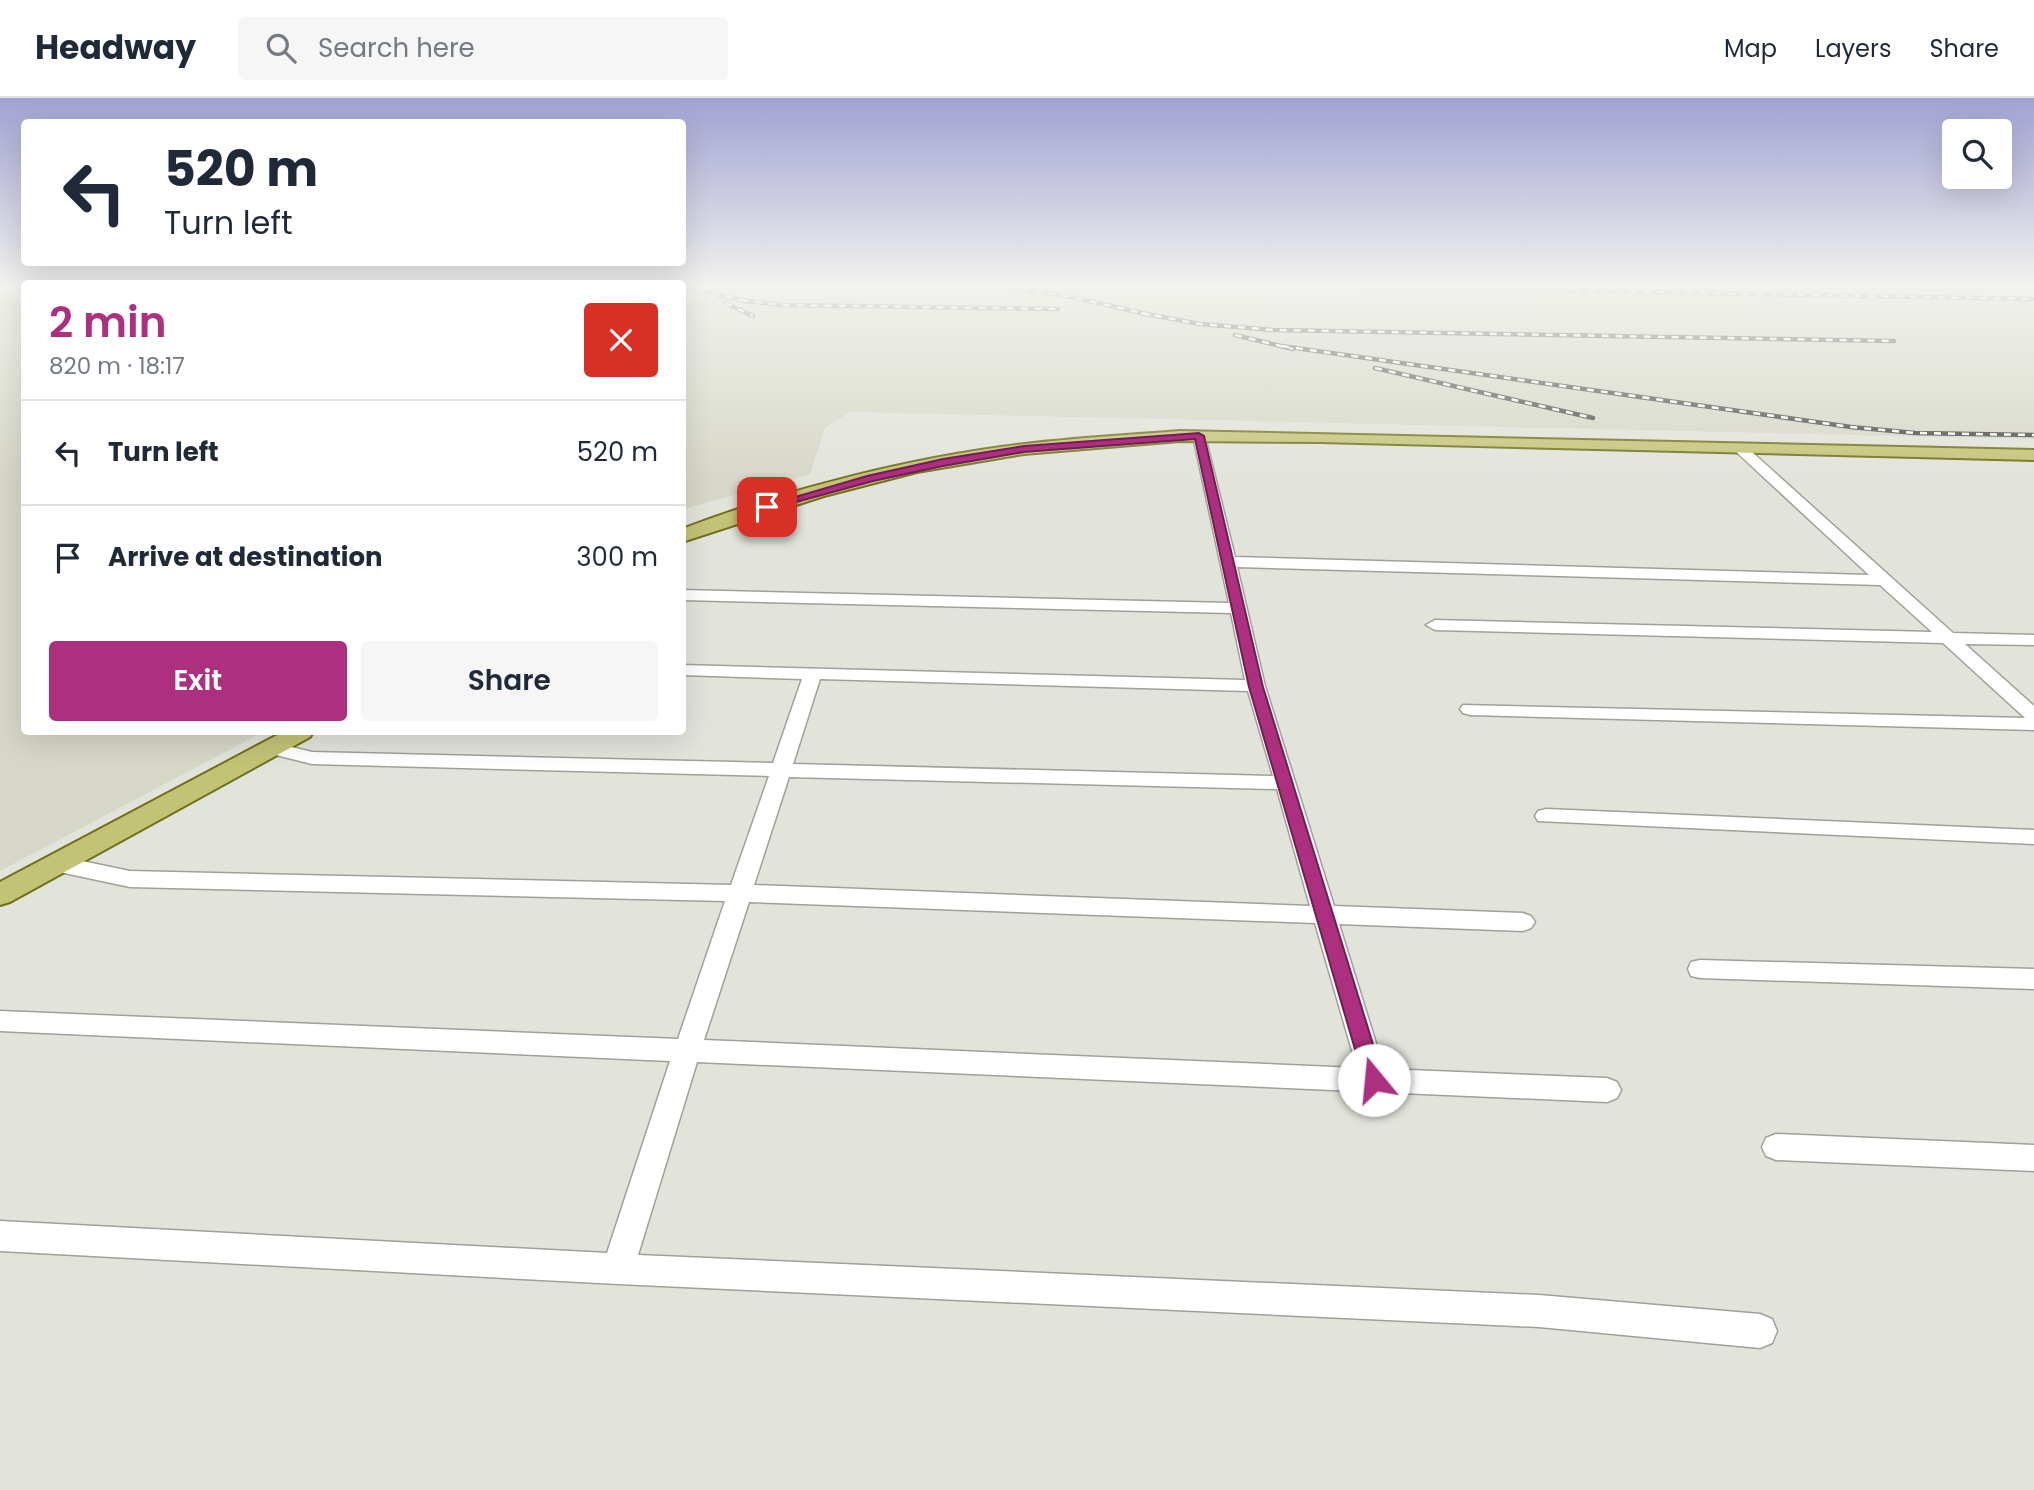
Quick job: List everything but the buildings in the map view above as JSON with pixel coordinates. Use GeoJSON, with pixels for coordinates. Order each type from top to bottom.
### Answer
{"type":"FeatureCollection","features":[{"type":"Feature","properties":{"kind":"main road"},"geometry":{"type":"LineString","coordinates":[[686,534],[818,492],[916,467],[1024,449],[1199,436],[2034,455]]}},
{"type":"Feature","properties":{"kind":"main road"},"geometry":{"type":"LineString","coordinates":[[0,895],[295,735]]}},
{"type":"Feature","properties":{"kind":"street"},"geometry":{"type":"LineString","coordinates":[[1199,436],[1256,687],[1374,1080]]}},
{"type":"Feature","properties":{"kind":"street"},"geometry":{"type":"LineString","coordinates":[[1738,447],[2034,716]]}},
{"type":"Feature","properties":{"kind":"street"},"geometry":{"type":"LineString","coordinates":[[1228,562],[1884,580]]}},
{"type":"Feature","properties":{"kind":"street"},"geometry":{"type":"LineString","coordinates":[[686,595],[1238,608]]}},
{"type":"Feature","properties":{"kind":"street"},"geometry":{"type":"LineString","coordinates":[[1435,625],[2034,640]]}},
{"type":"Feature","properties":{"kind":"street"},"geometry":{"type":"LineString","coordinates":[[686,670],[1256,687]]}},
{"type":"Feature","properties":{"kind":"street"},"geometry":{"type":"LineString","coordinates":[[618,1269],[687,1051],[813,674]]}},
{"type":"Feature","properties":{"kind":"street"},"geometry":{"type":"LineString","coordinates":[[1470,709],[2034,724]]}},
{"type":"Feature","properties":{"kind":"street"},"geometry":{"type":"LineString","coordinates":[[271,748],[312,758],[1285,783]]}},
{"type":"Feature","properties":{"kind":"street"},"geometry":{"type":"LineString","coordinates":[[1546,816],[2034,837]]}},
{"type":"Feature","properties":{"kind":"street"},"geometry":{"type":"LineString","coordinates":[[58,864],[130,879],[740,893],[1523,922]]}},
{"type":"Feature","properties":{"kind":"street"},"geometry":{"type":"LineString","coordinates":[[1700,969],[2034,979]]}},
{"type":"Feature","properties":{"kind":"street"},"geometry":{"type":"LineString","coordinates":[[0,1021],[1606,1090]]}},
{"type":"Feature","properties":{"kind":"street"},"geometry":{"type":"LineString","coordinates":[[1776,1147],[2034,1158]]}},
{"type":"Feature","properties":{"kind":"street"},"geometry":{"type":"LineString","coordinates":[[0,1236],[618,1269],[1539,1311],[1760,1331]]}},
{"type":"Feature","properties":{"kind":"shaded area"},"geometry":{"type":"Polygon","coordinates":[[[0,352],[21,352],[21,735],[257,735],[0,871],[0,352]]]}},
{"type":"Feature","properties":{"kind":"shaded area"},"geometry":{"type":"Polygon","coordinates":[[[686,352],[2034,352],[2034,439],[850,412],[825,428],[810,474],[686,508],[686,352]]]}},
{"type":"Feature","properties":{"kind":"railway"},"geometry":{"type":"LineString","coordinates":[[1324,352],[1851,427],[1915,433],[2034,435]]}},
{"type":"Feature","properties":{"kind":"railway"},"geometry":{"type":"LineString","coordinates":[[1375,368],[1593,418]]}},
{"type":"Feature","properties":{"kind":"route"},"geometry":{"type":"LineString","coordinates":[[767,507],[916,467],[1024,449],[1199,436],[1256,687],[1374,1080]]}}]}
